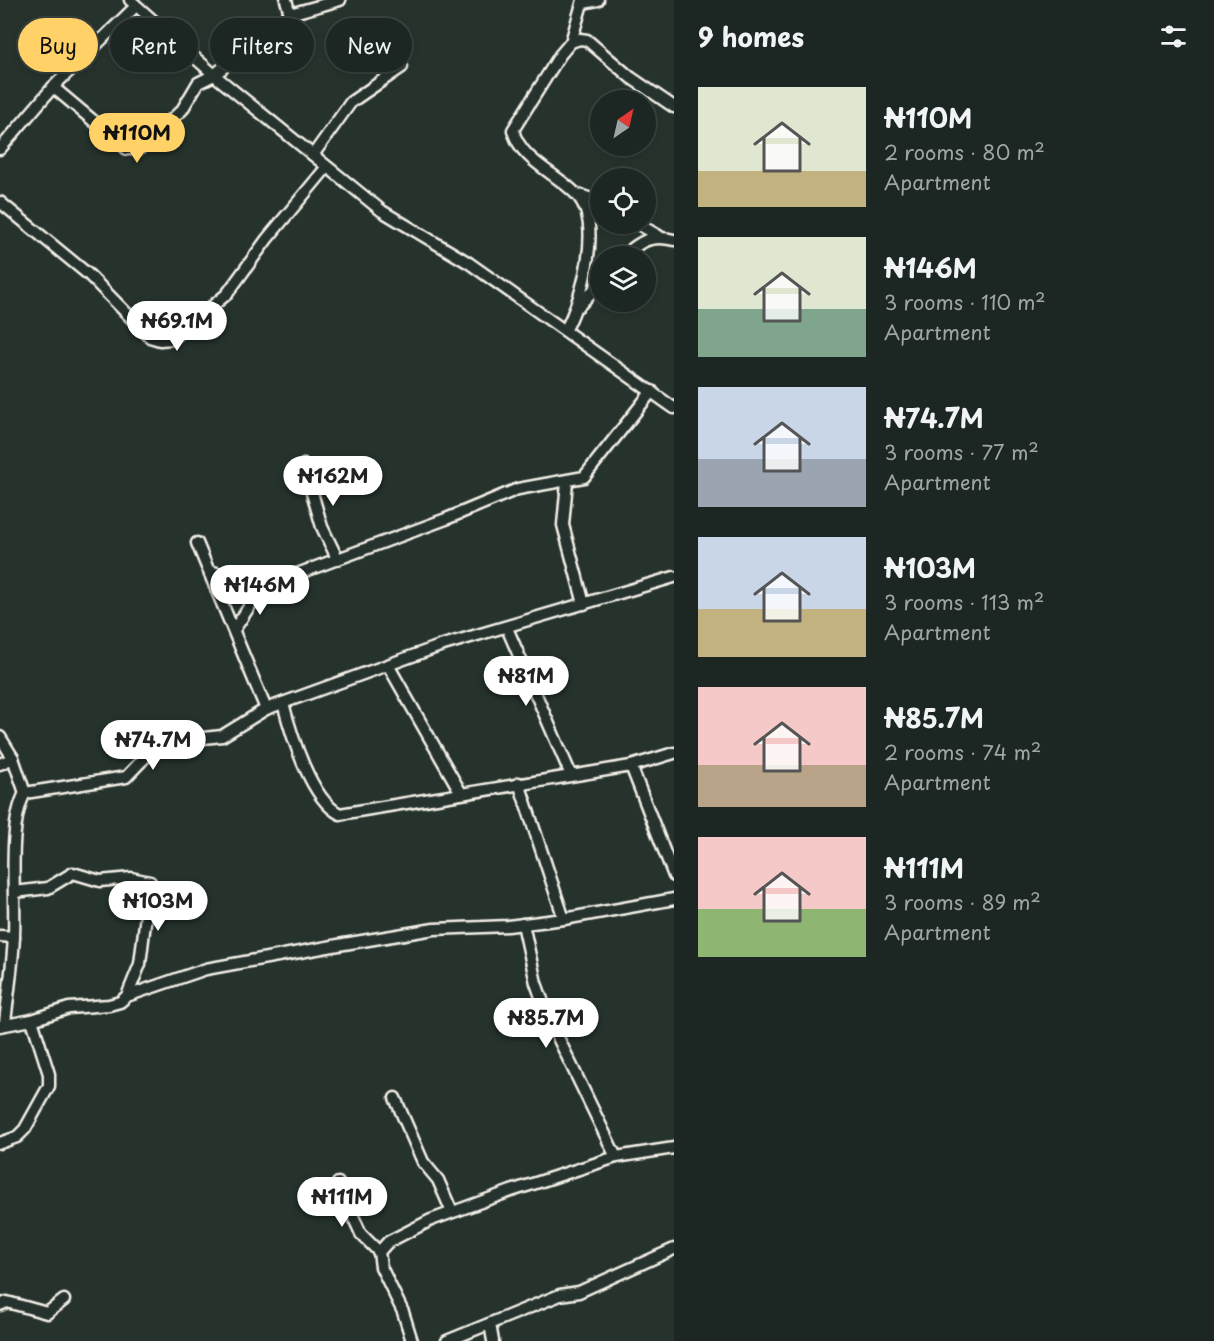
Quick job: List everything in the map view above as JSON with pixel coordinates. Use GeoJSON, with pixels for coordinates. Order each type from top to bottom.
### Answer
{"type":"FeatureCollection","features":[{"type":"Feature","properties":{"kind":"street"},"geometry":{"type":"LineString","coordinates":[[286,0],[290,14]]}},
{"type":"Feature","properties":{"kind":"street"},"geometry":{"type":"LineString","coordinates":[[53,87],[127,149],[132,151],[139,149],[182,110],[198,83],[214,75],[290,14],[340,0]]}},
{"type":"Feature","properties":{"kind":"street"},"geometry":{"type":"LineString","coordinates":[[590,199],[577,194],[516,143],[513,130],[560,55],[571,42],[583,2],[598,0]]}},
{"type":"Feature","properties":{"kind":"street"},"geometry":{"type":"LineString","coordinates":[[0,148],[53,87],[133,3],[214,75],[326,168],[394,220],[469,263],[566,329],[674,408]]}},
{"type":"Feature","properties":{"kind":"street"},"geometry":{"type":"LineString","coordinates":[[571,42],[586,40],[630,77],[674,107]]}},
{"type":"Feature","properties":{"kind":"street"},"geometry":{"type":"LineString","coordinates":[[313,155],[351,102],[395,72]]}},
{"type":"Feature","properties":{"kind":"street"},"geometry":{"type":"LineString","coordinates":[[0,202],[89,275],[150,337],[160,340],[172,339],[227,294],[267,239],[326,168]]}},
{"type":"Feature","properties":{"kind":"street"},"geometry":{"type":"LineString","coordinates":[[577,194],[587,216],[588,257],[577,309]]}},
{"type":"Feature","properties":{"kind":"street"},"geometry":{"type":"LineString","coordinates":[[655,234],[674,240]]}},
{"type":"Feature","properties":{"kind":"street"},"geometry":{"type":"LineString","coordinates":[[638,246],[658,236]]}},
{"type":"Feature","properties":{"kind":"street"},"geometry":{"type":"LineString","coordinates":[[566,329],[577,309],[590,294]]}},
{"type":"Feature","properties":{"kind":"street"},"geometry":{"type":"LineString","coordinates":[[234,630],[262,587],[446,519],[518,489],[567,482],[584,477],[652,391]]}},
{"type":"Feature","properties":{"kind":"street"},"geometry":{"type":"LineString","coordinates":[[304,465],[322,527],[337,558]]}},
{"type":"Feature","properties":{"kind":"street"},"geometry":{"type":"LineString","coordinates":[[567,482],[563,525],[584,604]]}},
{"type":"Feature","properties":{"kind":"street"},"geometry":{"type":"LineString","coordinates":[[197,543],[266,709]]}},
{"type":"Feature","properties":{"kind":"street"},"geometry":{"type":"LineString","coordinates":[[210,571],[262,587]]}},
{"type":"Feature","properties":{"kind":"street"},"geometry":{"type":"LineString","coordinates":[[674,577],[440,646],[266,709],[222,736],[159,744],[126,777],[25,793],[18,804],[15,827],[14,937],[2,1025],[33,1020],[69,1008],[109,1005],[127,996],[206,969],[435,929],[523,924],[564,919],[674,899]]}},
{"type":"Feature","properties":{"kind":"street"},"geometry":{"type":"LineString","coordinates":[[507,628],[571,775]]}},
{"type":"Feature","properties":{"kind":"street"},"geometry":{"type":"LineString","coordinates":[[388,665],[461,793]]}},
{"type":"Feature","properties":{"kind":"street"},"geometry":{"type":"LineString","coordinates":[[283,703],[292,739],[302,754],[319,798],[328,808],[340,814],[631,766],[674,753]]}},
{"type":"Feature","properties":{"kind":"street"},"geometry":{"type":"LineString","coordinates":[[0,736],[13,758],[25,793]]}},
{"type":"Feature","properties":{"kind":"street"},"geometry":{"type":"LineString","coordinates":[[0,764],[13,758]]}},
{"type":"Feature","properties":{"kind":"street"},"geometry":{"type":"LineString","coordinates":[[631,766],[674,876]]}},
{"type":"Feature","properties":{"kind":"street"},"geometry":{"type":"LineString","coordinates":[[519,783],[564,919]]}},
{"type":"Feature","properties":{"kind":"street"},"geometry":{"type":"LineString","coordinates":[[15,892],[48,888],[73,873],[100,881],[131,878],[150,882],[140,964],[127,996]]}},
{"type":"Feature","properties":{"kind":"street"},"geometry":{"type":"LineString","coordinates":[[523,924],[536,983],[549,1018],[616,1157]]}},
{"type":"Feature","properties":{"kind":"street"},"geometry":{"type":"LineString","coordinates":[[0,936],[14,937]]}},
{"type":"Feature","properties":{"kind":"street"},"geometry":{"type":"LineString","coordinates":[[0,1143],[17,1137],[25,1129],[49,1086],[49,1074],[33,1020]]}},
{"type":"Feature","properties":{"kind":"street"},"geometry":{"type":"LineString","coordinates":[[395,1098],[423,1162],[438,1180],[452,1212]]}},
{"type":"Feature","properties":{"kind":"street"},"geometry":{"type":"LineString","coordinates":[[379,1252],[388,1242],[400,1235],[452,1212],[616,1157],[674,1148]]}},
{"type":"Feature","properties":{"kind":"street"},"geometry":{"type":"LineString","coordinates":[[338,1183],[361,1234],[379,1252],[381,1267],[403,1312],[412,1341]]}},
{"type":"Feature","properties":{"kind":"street"},"geometry":{"type":"LineString","coordinates":[[447,1341],[560,1295],[579,1292],[674,1248]]}},
{"type":"Feature","properties":{"kind":"street"},"geometry":{"type":"LineString","coordinates":[[0,1305],[7,1302],[47,1312],[64,1300]]}},
{"type":"Feature","properties":{"kind":"street"},"geometry":{"type":"LineString","coordinates":[[490,1324],[493,1341]]}}]}
